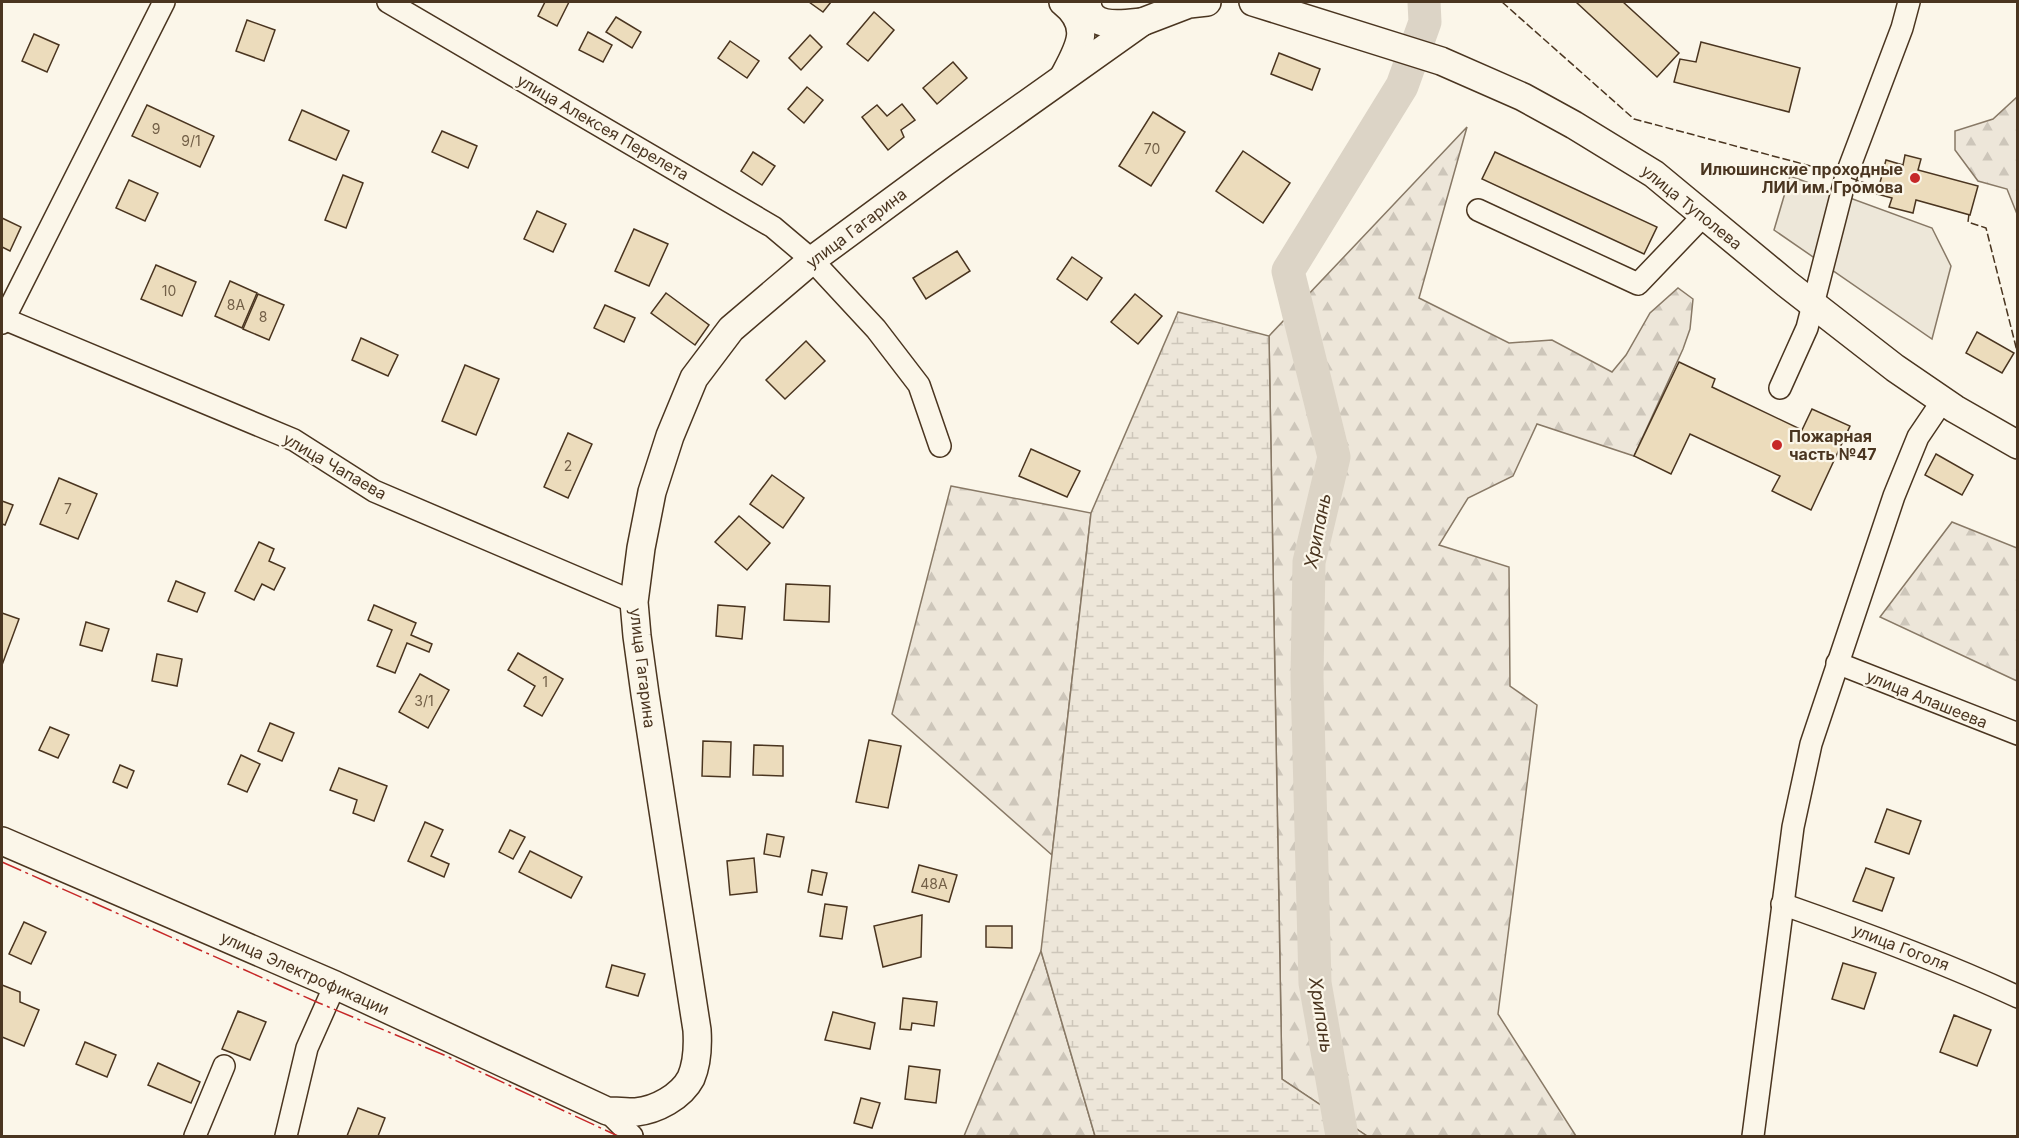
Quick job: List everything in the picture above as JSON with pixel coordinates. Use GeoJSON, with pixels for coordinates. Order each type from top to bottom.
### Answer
{"type":"FeatureCollection","features":[{"type":"Feature","properties":{"kind":"main road"},"geometry":{"type":"LineString","coordinates":[[1063,2],[1072,9],[1081,27],[1079,48],[1064,77]]}},
{"type":"Feature","properties":{"kind":"main road"},"geometry":{"type":"LineString","coordinates":[[1087,2],[1092,16],[1101,22],[1116,24],[1142,22]]}},
{"type":"Feature","properties":{"kind":"main road","name":"улица Гагарина"},"geometry":{"type":"LineString","coordinates":[[607,1111],[636,1112],[656,1107],[676,1095],[690,1079],[698,1045],[645,694],[634,602],[641,548],[652,492],[670,436],[694,378],[731,329],[812,260],[1142,22],[1189,4],[1207,2]]}},
{"type":"Feature","properties":{"kind":"main road","name":"улица Туполева"},"geometry":{"type":"LineString","coordinates":[[1253,2],[1441,61],[1523,98],[1574,125],[1654,174],[1895,368],[2018,445]]}},
{"type":"Feature","properties":{"kind":"main road","name":"улица Электрофикации"},"geometry":{"type":"LineString","coordinates":[[2,841],[335,985],[607,1111]]}},
{"type":"Feature","properties":{"kind":"street"},"geometry":{"type":"LineString","coordinates":[[2,320],[164,2]]}},
{"type":"Feature","properties":{"kind":"street","name":"улица Алексея Перелета"},"geometry":{"type":"LineString","coordinates":[[388,2],[773,227],[812,260],[876,329],[920,385],[940,446]]}},
{"type":"Feature","properties":{"kind":"street"},"geometry":{"type":"LineString","coordinates":[[1780,388],[1807,328],[1853,154],[1902,28],[1909,2]]}},
{"type":"Feature","properties":{"kind":"street"},"geometry":{"type":"LineString","coordinates":[[1478,210],[1638,284],[1704,215]]}},
{"type":"Feature","properties":{"kind":"street","name":"улица Чапаева"},"geometry":{"type":"LineString","coordinates":[[2,320],[294,440],[374,491],[634,602]]}},
{"type":"Feature","properties":{"kind":"street"},"geometry":{"type":"LineString","coordinates":[[1753,1137],[1793,826],[1811,744],[1894,496],[1918,437],[1943,400]]}},
{"type":"Feature","properties":{"kind":"street","name":"улица Алашеева"},"geometry":{"type":"LineString","coordinates":[[1837,663],[2018,734]]}},
{"type":"Feature","properties":{"kind":"street","name":"улица Гоголя"},"geometry":{"type":"LineString","coordinates":[[1782,904],[1904,948],[1967,973],[2018,997]]}},
{"type":"Feature","properties":{"kind":"street"},"geometry":{"type":"LineString","coordinates":[[286,1137],[307,1048],[335,985]]}},
{"type":"Feature","properties":{"kind":"street"},"geometry":{"type":"LineString","coordinates":[[195,1137],[224,1066]]}},
{"type":"Feature","properties":{"kind":"street"},"geometry":{"type":"LineString","coordinates":[[607,1111],[632,1137]]}},
{"type":"Feature","properties":{"kind":"green space"},"geometry":{"type":"Polygon","coordinates":[[[2017,97],[2017,214],[2007,189],[1978,181],[1955,150],[1955,131],[1993,119],[2017,97]]]}},
{"type":"Feature","properties":{"kind":"green space"},"geometry":{"type":"Polygon","coordinates":[[[1467,127],[1419,298],[1509,343],[1552,340],[1612,372],[1626,355],[1650,313],[1678,288],[1693,299],[1690,329],[1683,349],[1634,456],[1537,424],[1513,476],[1468,498],[1439,545],[1509,567],[1510,686],[1537,705],[1498,1014],[1576,1136],[1367,1136],[1282,1079],[1269,336],[1467,127]]]}},
{"type":"Feature","properties":{"kind":"green space"},"geometry":{"type":"Polygon","coordinates":[[[1178,312],[1269,336],[1282,1079],[1367,1136],[1095,1136],[1041,951],[1091,513],[1178,312]]]}},
{"type":"Feature","properties":{"kind":"green space"},"geometry":{"type":"Polygon","coordinates":[[[951,486],[1091,513],[1052,855],[892,714],[951,486]]]}},
{"type":"Feature","properties":{"kind":"green space"},"geometry":{"type":"Polygon","coordinates":[[[1952,522],[2017,548],[2017,681],[1880,617],[1952,522]]]}},
{"type":"Feature","properties":{"kind":"green space"},"geometry":{"type":"Polygon","coordinates":[[[1041,951],[1095,1136],[964,1136],[1041,951]]]}},
{"type":"Feature","properties":{"kind":"shaded area"},"geometry":{"type":"Polygon","coordinates":[[[1790,176],[1932,228],[1951,266],[1932,339],[1774,230],[1790,176]]]}},
{"type":"Feature","properties":{"kind":"building"},"geometry":{"type":"Polygon","coordinates":[[[545,2],[569,2],[557,26],[538,16],[545,2]]]}},
{"type":"Feature","properties":{"kind":"building"},"geometry":{"type":"Polygon","coordinates":[[[809,2],[831,2],[823,12],[809,2]]]}},
{"type":"Feature","properties":{"kind":"building"},"geometry":{"type":"Polygon","coordinates":[[[1576,2],[1623,2],[1679,53],[1657,77],[1576,2]]]}},
{"type":"Feature","properties":{"kind":"building"},"geometry":{"type":"Polygon","coordinates":[[[874,12],[894,30],[868,61],[847,44],[874,12]]]}},
{"type":"Feature","properties":{"kind":"building"},"geometry":{"type":"Polygon","coordinates":[[[616,17],[641,32],[632,48],[606,32],[616,17]]]}},
{"type":"Feature","properties":{"kind":"building"},"geometry":{"type":"Polygon","coordinates":[[[247,20],[275,30],[264,61],[236,51],[247,20]]]}},
{"type":"Feature","properties":{"kind":"building"},"geometry":{"type":"Polygon","coordinates":[[[588,32],[612,45],[603,62],[579,50],[588,32]]]}},
{"type":"Feature","properties":{"kind":"building"},"geometry":{"type":"Polygon","coordinates":[[[34,34],[59,45],[47,72],[22,61],[34,34]]]}},
{"type":"Feature","properties":{"kind":"building"},"geometry":{"type":"Polygon","coordinates":[[[810,35],[822,47],[801,70],[789,58],[810,35]]]}},
{"type":"Feature","properties":{"kind":"building"},"geometry":{"type":"Polygon","coordinates":[[[730,41],[759,61],[747,78],[718,58],[730,41]]]}},
{"type":"Feature","properties":{"kind":"building"},"geometry":{"type":"Polygon","coordinates":[[[1701,42],[1800,68],[1789,112],[1674,82],[1680,59],[1696,62],[1701,42]]]}},
{"type":"Feature","properties":{"kind":"building"},"geometry":{"type":"Polygon","coordinates":[[[1279,53],[1320,69],[1312,90],[1271,74],[1279,53]]]}},
{"type":"Feature","properties":{"kind":"building"},"geometry":{"type":"Polygon","coordinates":[[[953,62],[967,78],[937,104],[923,88],[953,62]]]}},
{"type":"Feature","properties":{"kind":"building"},"geometry":{"type":"Polygon","coordinates":[[[807,87],[823,100],[804,123],[788,109],[807,87]]]}},
{"type":"Feature","properties":{"kind":"building"},"geometry":{"type":"Polygon","coordinates":[[[902,104],[915,120],[901,130],[904,137],[888,150],[862,117],[877,105],[887,116],[902,104]]]}},
{"type":"Feature","properties":{"kind":"building"},"geometry":{"type":"Polygon","coordinates":[[[147,105],[214,136],[200,167],[132,136],[147,105]]]}},
{"type":"Feature","properties":{"kind":"building"},"geometry":{"type":"Polygon","coordinates":[[[302,110],[349,131],[336,160],[289,140],[302,110]]]}},
{"type":"Feature","properties":{"kind":"building"},"geometry":{"type":"Polygon","coordinates":[[[1153,112],[1185,132],[1151,186],[1119,166],[1153,112]]]}},
{"type":"Feature","properties":{"kind":"building"},"geometry":{"type":"Polygon","coordinates":[[[442,131],[477,146],[468,168],[432,152],[442,131]]]}},
{"type":"Feature","properties":{"kind":"building"},"geometry":{"type":"Polygon","coordinates":[[[1243,151],[1290,183],[1263,223],[1216,191],[1243,151]]]}},
{"type":"Feature","properties":{"kind":"building"},"geometry":{"type":"Polygon","coordinates":[[[753,152],[775,166],[762,185],[741,171],[753,152]]]}},
{"type":"Feature","properties":{"kind":"building"},"geometry":{"type":"Polygon","coordinates":[[[1495,152],[1657,227],[1644,254],[1482,179],[1495,152]]]}},
{"type":"Feature","properties":{"kind":"building","name":"Илюшинские проходные ЛИИ им. Громова"},"geometry":{"type":"Polygon","coordinates":[[[1905,155],[1921,159],[1918,170],[1978,186],[1970,215],[1916,200],[1913,213],[1889,207],[1892,198],[1877,194],[1886,160],[1903,165],[1905,155]]]}},
{"type":"Feature","properties":{"kind":"building"},"geometry":{"type":"Polygon","coordinates":[[[343,175],[363,183],[346,228],[325,220],[343,175]]]}},
{"type":"Feature","properties":{"kind":"building"},"geometry":{"type":"Polygon","coordinates":[[[129,180],[158,193],[145,221],[116,208],[129,180]]]}},
{"type":"Feature","properties":{"kind":"building"},"geometry":{"type":"Polygon","coordinates":[[[537,211],[566,224],[553,252],[524,239],[537,211]]]}},
{"type":"Feature","properties":{"kind":"building"},"geometry":{"type":"Polygon","coordinates":[[[2,218],[21,227],[10,251],[2,247],[2,218]]]}},
{"type":"Feature","properties":{"kind":"building"},"geometry":{"type":"Polygon","coordinates":[[[634,229],[668,244],[649,286],[615,271],[634,229]]]}},
{"type":"Feature","properties":{"kind":"building"},"geometry":{"type":"Polygon","coordinates":[[[957,251],[970,271],[926,299],[913,278],[957,251]]]}},
{"type":"Feature","properties":{"kind":"building"},"geometry":{"type":"Polygon","coordinates":[[[1072,257],[1102,278],[1087,300],[1057,279],[1072,257]]]}},
{"type":"Feature","properties":{"kind":"building"},"geometry":{"type":"Polygon","coordinates":[[[156,265],[196,282],[182,316],[141,299],[156,265]]]}},
{"type":"Feature","properties":{"kind":"building"},"geometry":{"type":"Polygon","coordinates":[[[230,281],[257,293],[242,328],[215,316],[230,281]]]}},
{"type":"Feature","properties":{"kind":"building"},"geometry":{"type":"Polygon","coordinates":[[[666,293],[709,325],[695,345],[651,313],[666,293]]]}},
{"type":"Feature","properties":{"kind":"building"},"geometry":{"type":"Polygon","coordinates":[[[258,294],[284,305],[269,340],[243,329],[258,294]]]}},
{"type":"Feature","properties":{"kind":"building"},"geometry":{"type":"Polygon","coordinates":[[[1135,294],[1162,316],[1138,344],[1111,322],[1135,294]]]}},
{"type":"Feature","properties":{"kind":"building"},"geometry":{"type":"Polygon","coordinates":[[[605,305],[635,318],[624,342],[594,328],[605,305]]]}},
{"type":"Feature","properties":{"kind":"building"},"geometry":{"type":"Polygon","coordinates":[[[1977,332],[2014,353],[2002,373],[1966,353],[1977,332]]]}},
{"type":"Feature","properties":{"kind":"building"},"geometry":{"type":"Polygon","coordinates":[[[361,338],[398,355],[388,376],[352,360],[361,338]]]}},
{"type":"Feature","properties":{"kind":"building"},"geometry":{"type":"Polygon","coordinates":[[[806,341],[825,361],[785,399],[766,380],[806,341]]]}},
{"type":"Feature","properties":{"kind":"building","name":"Пожарная часть №47"},"geometry":{"type":"Polygon","coordinates":[[[1679,362],[1715,379],[1712,387],[1802,430],[1812,409],[1850,426],[1811,510],[1772,491],[1780,476],[1690,434],[1671,474],[1634,456],[1679,362]]]}},
{"type":"Feature","properties":{"kind":"building"},"geometry":{"type":"Polygon","coordinates":[[[465,365],[499,379],[476,435],[442,421],[465,365]]]}},
{"type":"Feature","properties":{"kind":"building"},"geometry":{"type":"Polygon","coordinates":[[[568,433],[592,444],[568,498],[544,487],[568,433]]]}},
{"type":"Feature","properties":{"kind":"building"},"geometry":{"type":"Polygon","coordinates":[[[1031,449],[1080,471],[1067,497],[1019,476],[1031,449]]]}},
{"type":"Feature","properties":{"kind":"building"},"geometry":{"type":"Polygon","coordinates":[[[1936,454],[1973,475],[1962,495],[1925,475],[1936,454]]]}},
{"type":"Feature","properties":{"kind":"building"},"geometry":{"type":"Polygon","coordinates":[[[772,475],[804,498],[783,528],[750,504],[772,475]]]}},
{"type":"Feature","properties":{"kind":"building"},"geometry":{"type":"Polygon","coordinates":[[[59,478],[97,494],[78,539],[40,524],[59,478]]]}},
{"type":"Feature","properties":{"kind":"building"},"geometry":{"type":"Polygon","coordinates":[[[2,501],[13,505],[5,525],[2,524],[2,501]]]}},
{"type":"Feature","properties":{"kind":"building"},"geometry":{"type":"Polygon","coordinates":[[[739,516],[770,543],[747,570],[715,542],[739,516]]]}},
{"type":"Feature","properties":{"kind":"building"},"geometry":{"type":"Polygon","coordinates":[[[259,542],[274,549],[269,561],[285,568],[274,590],[262,584],[254,600],[235,591],[259,542]]]}},
{"type":"Feature","properties":{"kind":"building"},"geometry":{"type":"Polygon","coordinates":[[[176,581],[205,593],[197,612],[168,601],[176,581]]]}},
{"type":"Feature","properties":{"kind":"building"},"geometry":{"type":"Polygon","coordinates":[[[786,584],[830,586],[829,622],[784,620],[786,584]]]}},
{"type":"Feature","properties":{"kind":"building"},"geometry":{"type":"Polygon","coordinates":[[[374,605],[416,623],[411,635],[432,644],[429,652],[407,643],[395,673],[377,666],[392,630],[368,620],[374,605]]]}},
{"type":"Feature","properties":{"kind":"building"},"geometry":{"type":"Polygon","coordinates":[[[718,605],[745,607],[742,639],[716,636],[718,605]]]}},
{"type":"Feature","properties":{"kind":"building"},"geometry":{"type":"Polygon","coordinates":[[[2,613],[19,619],[2,665],[2,613]]]}},
{"type":"Feature","properties":{"kind":"building"},"geometry":{"type":"Polygon","coordinates":[[[86,622],[109,629],[102,651],[80,645],[86,622]]]}},
{"type":"Feature","properties":{"kind":"building"},"geometry":{"type":"Polygon","coordinates":[[[518,653],[563,679],[542,716],[524,706],[535,686],[508,670],[518,653]]]}},
{"type":"Feature","properties":{"kind":"building"},"geometry":{"type":"Polygon","coordinates":[[[157,654],[182,659],[177,686],[152,681],[157,654]]]}},
{"type":"Feature","properties":{"kind":"building"},"geometry":{"type":"Polygon","coordinates":[[[420,674],[449,690],[428,728],[399,712],[420,674]]]}},
{"type":"Feature","properties":{"kind":"building"},"geometry":{"type":"Polygon","coordinates":[[[270,723],[294,733],[282,761],[258,751],[270,723]]]}},
{"type":"Feature","properties":{"kind":"building"},"geometry":{"type":"Polygon","coordinates":[[[50,727],[69,735],[58,758],[39,750],[50,727]]]}},
{"type":"Feature","properties":{"kind":"building"},"geometry":{"type":"Polygon","coordinates":[[[869,740],[901,746],[888,808],[856,802],[869,740]]]}},
{"type":"Feature","properties":{"kind":"building"},"geometry":{"type":"Polygon","coordinates":[[[703,741],[731,742],[730,777],[702,776],[703,741]]]}},
{"type":"Feature","properties":{"kind":"building"},"geometry":{"type":"Polygon","coordinates":[[[754,745],[783,746],[783,776],[753,775],[754,745]]]}},
{"type":"Feature","properties":{"kind":"building"},"geometry":{"type":"Polygon","coordinates":[[[241,755],[260,764],[247,792],[228,784],[241,755]]]}},
{"type":"Feature","properties":{"kind":"building"},"geometry":{"type":"Polygon","coordinates":[[[120,765],[134,771],[127,788],[113,782],[120,765]]]}},
{"type":"Feature","properties":{"kind":"building"},"geometry":{"type":"Polygon","coordinates":[[[339,768],[387,786],[374,821],[353,813],[357,800],[330,790],[339,768]]]}},
{"type":"Feature","properties":{"kind":"building"},"geometry":{"type":"Polygon","coordinates":[[[1887,809],[1921,821],[1909,854],[1875,842],[1887,809]]]}},
{"type":"Feature","properties":{"kind":"building"},"geometry":{"type":"Polygon","coordinates":[[[425,822],[443,830],[431,856],[449,864],[444,877],[408,861],[425,822]]]}},
{"type":"Feature","properties":{"kind":"building"},"geometry":{"type":"Polygon","coordinates":[[[510,830],[525,837],[513,859],[499,852],[510,830]]]}},
{"type":"Feature","properties":{"kind":"building"},"geometry":{"type":"Polygon","coordinates":[[[767,834],[784,837],[780,857],[764,854],[767,834]]]}},
{"type":"Feature","properties":{"kind":"building"},"geometry":{"type":"Polygon","coordinates":[[[530,851],[582,877],[571,898],[519,872],[530,851]]]}},
{"type":"Feature","properties":{"kind":"building"},"geometry":{"type":"Polygon","coordinates":[[[754,858],[757,892],[730,895],[727,861],[754,858]]]}},
{"type":"Feature","properties":{"kind":"building"},"geometry":{"type":"Polygon","coordinates":[[[919,865],[957,875],[949,902],[912,892],[919,865]]]}},
{"type":"Feature","properties":{"kind":"building"},"geometry":{"type":"Polygon","coordinates":[[[1866,868],[1894,878],[1882,911],[1853,901],[1866,868]]]}},
{"type":"Feature","properties":{"kind":"building"},"geometry":{"type":"Polygon","coordinates":[[[812,870],[827,873],[822,895],[808,892],[812,870]]]}},
{"type":"Feature","properties":{"kind":"building"},"geometry":{"type":"Polygon","coordinates":[[[825,904],[847,907],[842,939],[820,936],[825,904]]]}},
{"type":"Feature","properties":{"kind":"building"},"geometry":{"type":"Polygon","coordinates":[[[922,915],[921,957],[883,967],[874,926],[922,915]]]}},
{"type":"Feature","properties":{"kind":"building"},"geometry":{"type":"Polygon","coordinates":[[[24,922],[46,932],[31,964],[9,954],[24,922]]]}},
{"type":"Feature","properties":{"kind":"building"},"geometry":{"type":"Polygon","coordinates":[[[986,926],[1012,926],[1012,948],[986,947],[986,926]]]}},
{"type":"Feature","properties":{"kind":"building"},"geometry":{"type":"Polygon","coordinates":[[[1843,963],[1876,973],[1864,1009],[1832,999],[1843,963]]]}},
{"type":"Feature","properties":{"kind":"building"},"geometry":{"type":"Polygon","coordinates":[[[612,965],[645,974],[638,996],[606,987],[612,965]]]}},
{"type":"Feature","properties":{"kind":"building"},"geometry":{"type":"Polygon","coordinates":[[[2,985],[20,992],[20,1002],[39,1010],[24,1046],[2,1037],[2,985]]]}},
{"type":"Feature","properties":{"kind":"building"},"geometry":{"type":"Polygon","coordinates":[[[903,998],[937,1002],[934,1026],[912,1023],[911,1030],[900,1029],[903,998]]]}},
{"type":"Feature","properties":{"kind":"building"},"geometry":{"type":"Polygon","coordinates":[[[238,1011],[266,1022],[250,1060],[222,1049],[238,1011]]]}},
{"type":"Feature","properties":{"kind":"building"},"geometry":{"type":"Polygon","coordinates":[[[833,1012],[875,1023],[870,1049],[825,1040],[833,1012]]]}},
{"type":"Feature","properties":{"kind":"building"},"geometry":{"type":"Polygon","coordinates":[[[1954,1015],[1991,1030],[1977,1066],[1940,1052],[1954,1015]]]}},
{"type":"Feature","properties":{"kind":"building"},"geometry":{"type":"Polygon","coordinates":[[[85,1042],[116,1055],[107,1077],[76,1064],[85,1042]]]}},
{"type":"Feature","properties":{"kind":"building"},"geometry":{"type":"Polygon","coordinates":[[[158,1063],[200,1082],[191,1103],[148,1085],[158,1063]]]}},
{"type":"Feature","properties":{"kind":"building"},"geometry":{"type":"Polygon","coordinates":[[[909,1066],[940,1070],[936,1103],[905,1099],[909,1066]]]}},
{"type":"Feature","properties":{"kind":"building"},"geometry":{"type":"Polygon","coordinates":[[[861,1098],[880,1103],[872,1128],[854,1123],[861,1098]]]}},
{"type":"Feature","properties":{"kind":"building"},"geometry":{"type":"Polygon","coordinates":[[[358,1108],[385,1118],[378,1136],[347,1136],[358,1108]]]}},
{"type":"Feature","properties":{"kind":"waterway","name":"Хрипань"},"geometry":{"type":"LineString","coordinates":[[1342,1136],[1315,983],[1307,677],[1309,562],[1334,457],[1288,271],[1402,86],[1425,22],[1424,2]]}},
{"type":"Feature","properties":{"kind":"fence"},"geometry":{"type":"LineString","coordinates":[[1502,2],[1634,119],[1837,173]]}},
{"type":"Feature","properties":{"kind":"fence"},"geometry":{"type":"LineString","coordinates":[[1851,178],[1879,188]]}},
{"type":"Feature","properties":{"kind":"fence"},"geometry":{"type":"LineString","coordinates":[[1969,214],[1968,222],[1986,228],[2018,355]]}},
{"type":"Feature","properties":{"kind":"power"},"geometry":{"type":"LineString","coordinates":[[2,862],[319,1003],[444,1055],[618,1136]]}},
{"type":"Feature","properties":{"kind":"place","name":"Илюшинские проходные ЛИИ им. Громова"},"geometry":{"type":"Point","coordinates":[1915,178]}},
{"type":"Feature","properties":{"kind":"place","name":"Пожарная часть №47"},"geometry":{"type":"Point","coordinates":[1777,445]}}]}
